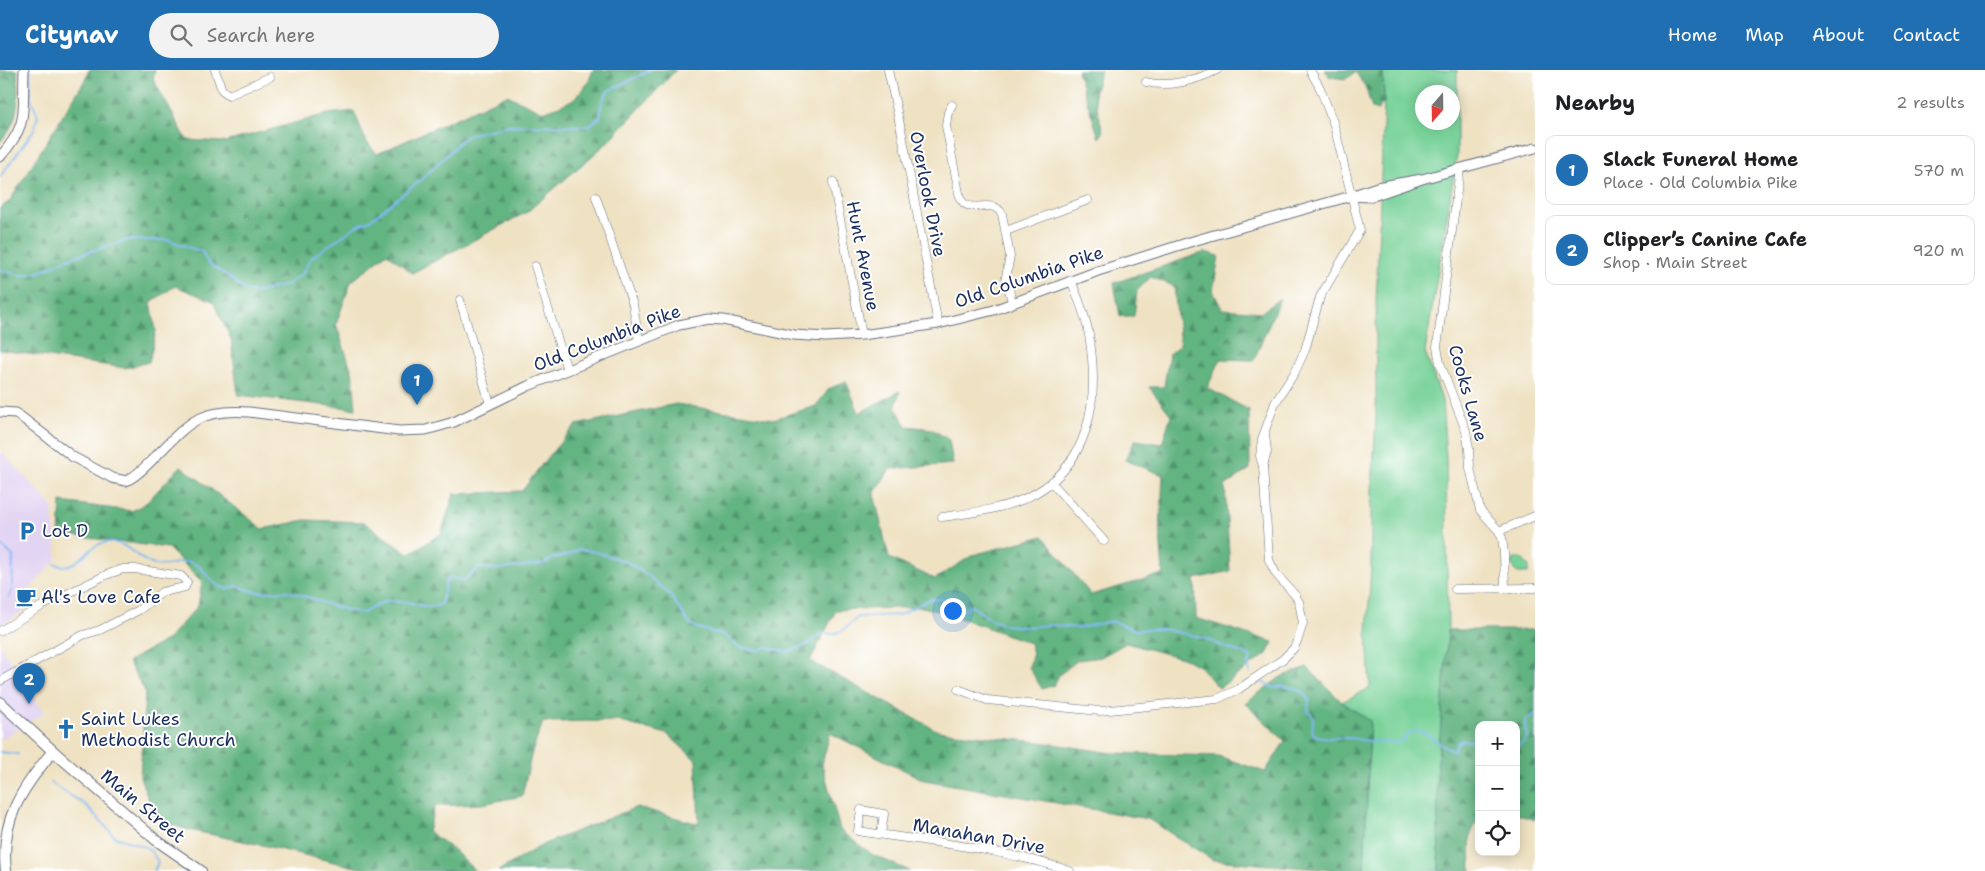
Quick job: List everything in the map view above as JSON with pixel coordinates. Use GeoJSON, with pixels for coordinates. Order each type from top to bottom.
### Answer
{"type":"FeatureCollection","features":[{"type":"Feature","properties":{"kind":"main road","name":"Main Street"},"geometry":{"type":"LineString","coordinates":[[0,702],[53,751],[156,840],[201,871]]}},
{"type":"Feature","properties":{"kind":"main road"},"geometry":{"type":"LineString","coordinates":[[6,871],[5,837],[11,813],[27,783],[53,751]]}},
{"type":"Feature","properties":{"kind":"street"},"geometry":{"type":"LineString","coordinates":[[0,157],[18,135],[22,124],[24,70]]}},
{"type":"Feature","properties":{"kind":"street"},"geometry":{"type":"LineString","coordinates":[[215,70],[222,90],[229,95],[270,77]]}},
{"type":"Feature","properties":{"kind":"street","name":"Overlook Drive"},"geometry":{"type":"LineString","coordinates":[[888,70],[938,324]]}},
{"type":"Feature","properties":{"kind":"street"},"geometry":{"type":"LineString","coordinates":[[1146,82],[1169,84],[1206,75],[1217,70]]}},
{"type":"Feature","properties":{"kind":"street"},"geometry":{"type":"LineString","coordinates":[[958,689],[987,700],[1112,711],[1217,700],[1239,689],[1283,659],[1294,648],[1303,623],[1302,616],[1295,595],[1276,574],[1269,560],[1263,466],[1260,450],[1274,403],[1295,372],[1303,356],[1320,297],[1359,235],[1359,226],[1334,126],[1320,88],[1310,70]]}},
{"type":"Feature","properties":{"kind":"street"},"geometry":{"type":"LineString","coordinates":[[952,104],[948,112],[946,126],[960,198],[962,202],[970,207],[992,206],[1000,210],[1010,256],[1006,277],[1012,302]]}},
{"type":"Feature","properties":{"kind":"street","name":"Old Columbia Pike"},"geometry":{"type":"LineString","coordinates":[[0,412],[16,413],[73,457],[99,472],[120,481],[133,478],[183,428],[205,415],[227,410],[414,431],[440,428],[567,370],[679,326],[709,319],[724,320],[810,337],[862,335],[938,324],[977,315],[1071,280],[1193,241],[1352,196],[1377,187],[1422,179],[1535,149]]}},
{"type":"Feature","properties":{"kind":"street","name":"Cooks Lane"},"geometry":{"type":"LineString","coordinates":[[1460,168],[1437,346],[1440,363],[1466,431],[1471,476],[1480,510],[1499,531]]}},
{"type":"Feature","properties":{"kind":"street","name":"Hunt Avenue"},"geometry":{"type":"LineString","coordinates":[[833,182],[862,335]]}},
{"type":"Feature","properties":{"kind":"street"},"geometry":{"type":"LineString","coordinates":[[596,197],[633,305],[639,341]]}},
{"type":"Feature","properties":{"kind":"street"},"geometry":{"type":"LineString","coordinates":[[1006,231],[1088,200]]}},
{"type":"Feature","properties":{"kind":"street"},"geometry":{"type":"LineString","coordinates":[[535,266],[567,370]]}},
{"type":"Feature","properties":{"kind":"street"},"geometry":{"type":"LineString","coordinates":[[942,517],[1010,504],[1025,499],[1051,482],[1075,455],[1088,426],[1094,394],[1089,334],[1071,280]]}},
{"type":"Feature","properties":{"kind":"street"},"geometry":{"type":"LineString","coordinates":[[460,300],[474,342],[490,404]]}},
{"type":"Feature","properties":{"kind":"street"},"geometry":{"type":"LineString","coordinates":[[1051,482],[1104,542]]}},
{"type":"Feature","properties":{"kind":"street"},"geometry":{"type":"LineString","coordinates":[[1505,588],[1504,553],[1499,531],[1535,516]]}},
{"type":"Feature","properties":{"kind":"street"},"geometry":{"type":"LineString","coordinates":[[0,631],[42,606],[87,586],[106,575],[123,569],[182,576],[187,582],[185,587],[162,592],[131,614],[100,630],[83,635],[0,681]]}},
{"type":"Feature","properties":{"kind":"street"},"geometry":{"type":"LineString","coordinates":[[1455,589],[1535,588]]}},
{"type":"Feature","properties":{"kind":"street","name":"Manahan Drive"},"geometry":{"type":"LineString","coordinates":[[882,834],[987,850],[1045,863],[1070,871]]}},
{"type":"Feature","properties":{"kind":"shaded area","name":"Lot D"},"geometry":{"type":"Polygon","coordinates":[[[0,450],[52,506],[57,558],[21,599],[22,612],[0,626],[0,450]]]}},
{"type":"Feature","properties":{"kind":"shaded area"},"geometry":{"type":"Polygon","coordinates":[[[0,645],[44,713],[0,740],[0,645]]]}},
{"type":"Feature","properties":{"kind":"green space"},"geometry":{"type":"Polygon","coordinates":[[[0,70],[17,70],[18,90],[15,117],[12,125],[0,142],[0,70]]]}},
{"type":"Feature","properties":{"kind":"green space"},"geometry":{"type":"Polygon","coordinates":[[[89,70],[155,70],[153,79],[187,140],[225,142],[327,114],[354,111],[366,141],[377,154],[507,95],[543,112],[561,105],[580,93],[593,70],[676,70],[606,144],[527,212],[412,273],[387,253],[351,282],[336,324],[353,375],[356,409],[238,395],[231,339],[213,301],[175,286],[151,302],[156,331],[149,362],[125,368],[0,350],[0,208],[9,202],[85,80],[89,70]]]}},
{"type":"Feature","properties":{"kind":"green space"},"geometry":{"type":"Polygon","coordinates":[[[1077,70],[1101,70],[1094,94],[1103,133],[1099,138],[1077,70]]]}},
{"type":"Feature","properties":{"kind":"green space"},"geometry":{"type":"Polygon","coordinates":[[[1325,70],[1354,70],[1354,74],[1345,79],[1330,77],[1325,70]]]}},
{"type":"Feature","properties":{"kind":"green space"},"geometry":{"type":"Polygon","coordinates":[[[1354,70],[1383,70],[1384,101],[1378,110],[1372,108],[1365,86],[1354,70]]]}},
{"type":"Feature","properties":{"kind":"green space"},"geometry":{"type":"Polygon","coordinates":[[[1383,70],[1457,70],[1457,85],[1415,85],[1415,130],[1457,130],[1457,155],[1425,352],[1442,400],[1446,457],[1448,630],[1437,777],[1439,871],[1364,871],[1370,721],[1342,702],[1370,688],[1367,633],[1376,418],[1376,301],[1384,101],[1383,70]]]}},
{"type":"Feature","properties":{"kind":"green space"},"geometry":{"type":"Polygon","coordinates":[[[1205,252],[1219,256],[1213,291],[1222,309],[1262,312],[1280,298],[1254,360],[1221,359],[1207,388],[1249,410],[1250,469],[1225,486],[1230,571],[1195,579],[1196,618],[1273,642],[1267,654],[1219,688],[1200,667],[1186,659],[1126,643],[1101,657],[1078,660],[1059,675],[1054,685],[1042,689],[1029,667],[1033,653],[1030,643],[923,607],[836,610],[810,661],[938,731],[1047,743],[1112,753],[1218,756],[1265,772],[1285,741],[1245,703],[1281,677],[1307,667],[1342,702],[1370,721],[1364,871],[1341,871],[1213,860],[1148,819],[924,780],[830,733],[822,764],[840,830],[873,855],[910,871],[498,871],[544,844],[637,807],[699,824],[696,760],[667,734],[617,721],[543,722],[532,752],[522,796],[482,804],[435,806],[428,831],[456,852],[475,871],[372,871],[189,830],[156,820],[140,777],[145,691],[128,662],[168,639],[198,606],[202,582],[168,548],[59,534],[61,502],[132,511],[146,503],[181,466],[263,529],[305,520],[364,522],[408,554],[441,534],[454,494],[522,491],[546,459],[576,425],[676,404],[773,419],[816,406],[829,389],[846,381],[859,413],[900,391],[895,407],[907,426],[932,429],[949,440],[953,464],[890,469],[874,494],[889,558],[935,579],[973,555],[1043,536],[1091,595],[1163,574],[1160,531],[1163,475],[1125,460],[1135,440],[1162,444],[1171,415],[1149,387],[1164,387],[1169,354],[1180,345],[1174,286],[1151,277],[1137,291],[1134,316],[1120,316],[1114,283],[1205,252]]]}},
{"type":"Feature","properties":{"kind":"green space"},"geometry":{"type":"Polygon","coordinates":[[[1515,558],[1521,558],[1529,566],[1528,573],[1518,573],[1514,570],[1511,562],[1515,558]]]}},
{"type":"Feature","properties":{"kind":"green space"},"geometry":{"type":"Polygon","coordinates":[[[1448,630],[1535,630],[1535,820],[1520,815],[1520,721],[1475,721],[1475,825],[1470,836],[1471,871],[1439,871],[1437,777],[1448,630]]]}},
{"type":"Feature","properties":{"kind":"waterway"},"geometry":{"type":"LineString","coordinates":[[0,177],[34,130],[38,116],[31,98],[30,70]]}},
{"type":"Feature","properties":{"kind":"waterway"},"geometry":{"type":"LineString","coordinates":[[0,270],[20,275],[37,273],[70,258],[129,240],[168,240],[202,252],[208,263],[232,279],[244,290],[255,293],[286,285],[302,274],[311,258],[356,226],[370,220],[417,183],[468,135],[509,125],[589,126],[600,117],[602,101],[608,91],[651,70]]}},
{"type":"Feature","properties":{"kind":"waterway"},"geometry":{"type":"LineString","coordinates":[[55,564],[71,565],[95,546],[111,542],[123,545],[144,560],[155,565],[164,566],[181,562],[194,563],[213,582],[227,589],[237,586],[257,592],[289,591],[346,610],[363,613],[385,601],[407,602],[428,607],[440,605],[448,578],[465,580],[478,568],[500,569],[544,564],[553,558],[568,555],[579,549],[625,561],[649,576],[671,596],[688,622],[697,628],[724,635],[738,646],[748,649],[759,650],[766,647],[788,652],[809,644],[822,633],[831,634],[842,631],[858,617],[899,615],[930,599],[941,599],[954,609],[961,611],[972,606],[992,620],[1006,625],[1024,627],[1051,625],[1078,628],[1112,621],[1136,630],[1163,629],[1203,638],[1244,653],[1251,658],[1248,664],[1250,672]]}},
{"type":"Feature","properties":{"kind":"waterway"},"geometry":{"type":"LineString","coordinates":[[0,544],[13,556]]}},
{"type":"Feature","properties":{"kind":"waterway"},"geometry":{"type":"LineString","coordinates":[[9,597],[12,591],[13,556]]}},
{"type":"Feature","properties":{"kind":"waterway"},"geometry":{"type":"LineString","coordinates":[[1262,682],[1274,688],[1282,686],[1303,692],[1309,700],[1308,710],[1313,717],[1313,734],[1317,736],[1400,742],[1408,734],[1415,731],[1427,734],[1439,743],[1454,750],[1457,743],[1463,740],[1475,742]]}},
{"type":"Feature","properties":{"kind":"waterway"},"geometry":{"type":"LineString","coordinates":[[1520,744],[1527,736],[1525,721],[1535,714]]}},
{"type":"Feature","properties":{"kind":"waterway"},"geometry":{"type":"LineString","coordinates":[[0,752],[18,754]]}},
{"type":"Feature","properties":{"kind":"waterway"},"geometry":{"type":"LineString","coordinates":[[51,783],[87,806],[115,837],[145,847],[152,852],[158,862],[154,871]]}},
{"type":"Feature","properties":{"kind":"place","name":"Slack Funeral Home"},"geometry":{"type":"Point","coordinates":[417,405]}},
{"type":"Feature","properties":{"kind":"place","name":"Lot D"},"geometry":{"type":"Point","coordinates":[27,531]}},
{"type":"Feature","properties":{"kind":"place","name":"Al's Love Cafe"},"geometry":{"type":"Point","coordinates":[26,597]}},
{"type":"Feature","properties":{"kind":"place","name":"Clipper’s Canine Cafe"},"geometry":{"type":"Point","coordinates":[29,704]}},
{"type":"Feature","properties":{"kind":"place","name":"Saint Lukes Methodist Church"},"geometry":{"type":"Point","coordinates":[66,729]}}]}
